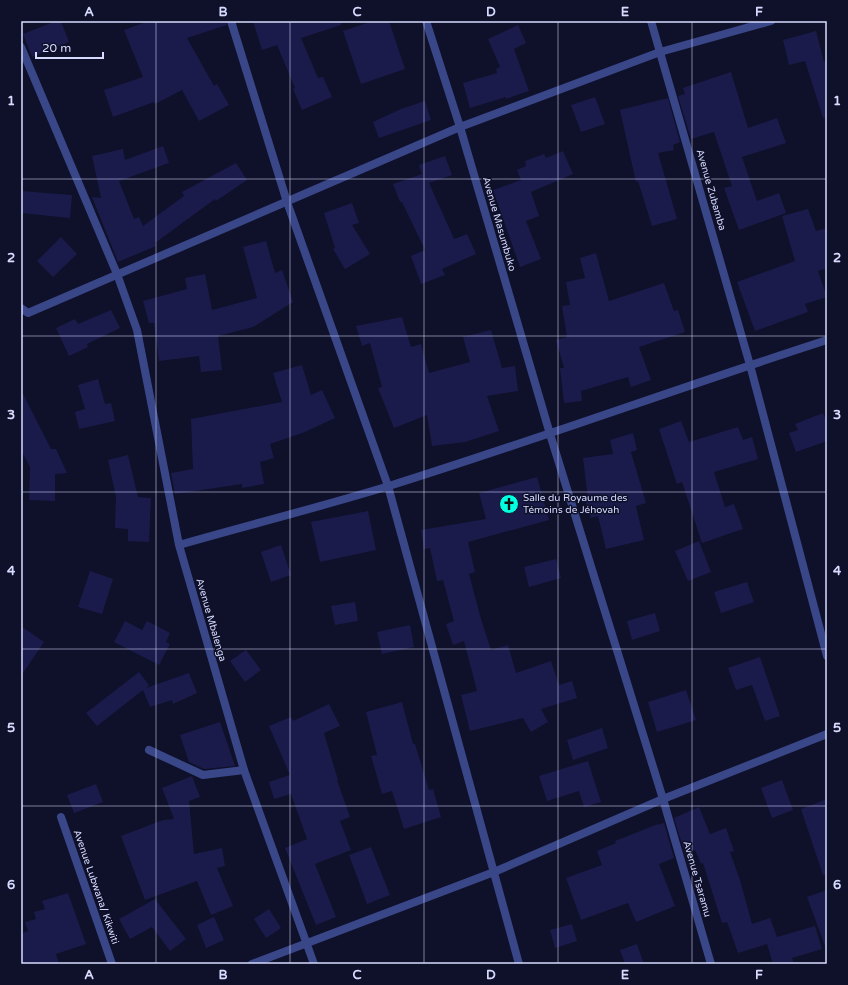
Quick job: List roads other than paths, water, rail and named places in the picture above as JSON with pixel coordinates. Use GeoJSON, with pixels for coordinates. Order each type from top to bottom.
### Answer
{"type":"FeatureCollection","features":[{"type":"Feature","properties":{"kind":"street"},"geometry":{"type":"LineString","coordinates":[[231,21],[287,202],[388,486],[519,964]]}},
{"type":"Feature","properties":{"kind":"street","name":"Avenue Masumbuko"},"geometry":{"type":"LineString","coordinates":[[426,21],[460,127],[550,434],[663,799]]}},
{"type":"Feature","properties":{"kind":"street","name":"Avenue Zubamba"},"geometry":{"type":"LineString","coordinates":[[651,21],[750,365],[827,656]]}},
{"type":"Feature","properties":{"kind":"street"},"geometry":{"type":"LineString","coordinates":[[21,308],[28,313],[460,127],[660,52],[771,21]]}},
{"type":"Feature","properties":{"kind":"street","name":"Avenue Mbalenga"},"geometry":{"type":"LineString","coordinates":[[21,47],[117,274],[137,330],[179,544],[244,770],[314,964]]}},
{"type":"Feature","properties":{"kind":"street"},"geometry":{"type":"LineString","coordinates":[[179,544],[388,486],[550,434],[827,340]]}},
{"type":"Feature","properties":{"kind":"street"},"geometry":{"type":"LineString","coordinates":[[252,964],[494,872],[663,799],[827,734]]}},
{"type":"Feature","properties":{"kind":"street"},"geometry":{"type":"LineString","coordinates":[[149,750],[203,775],[244,770]]}},
{"type":"Feature","properties":{"kind":"street","name":"Avenue Tsaramu"},"geometry":{"type":"LineString","coordinates":[[663,799],[711,964]]}},
{"type":"Feature","properties":{"kind":"street","name":"Avenue Lubwana/ Kikwiti"},"geometry":{"type":"LineString","coordinates":[[61,818],[112,964]]}},
{"type":"Feature","properties":{"kind":"place","name":"Salle du Royaume des Témoins de Jéhovah"},"geometry":{"type":"Point","coordinates":[509,504]}}]}
